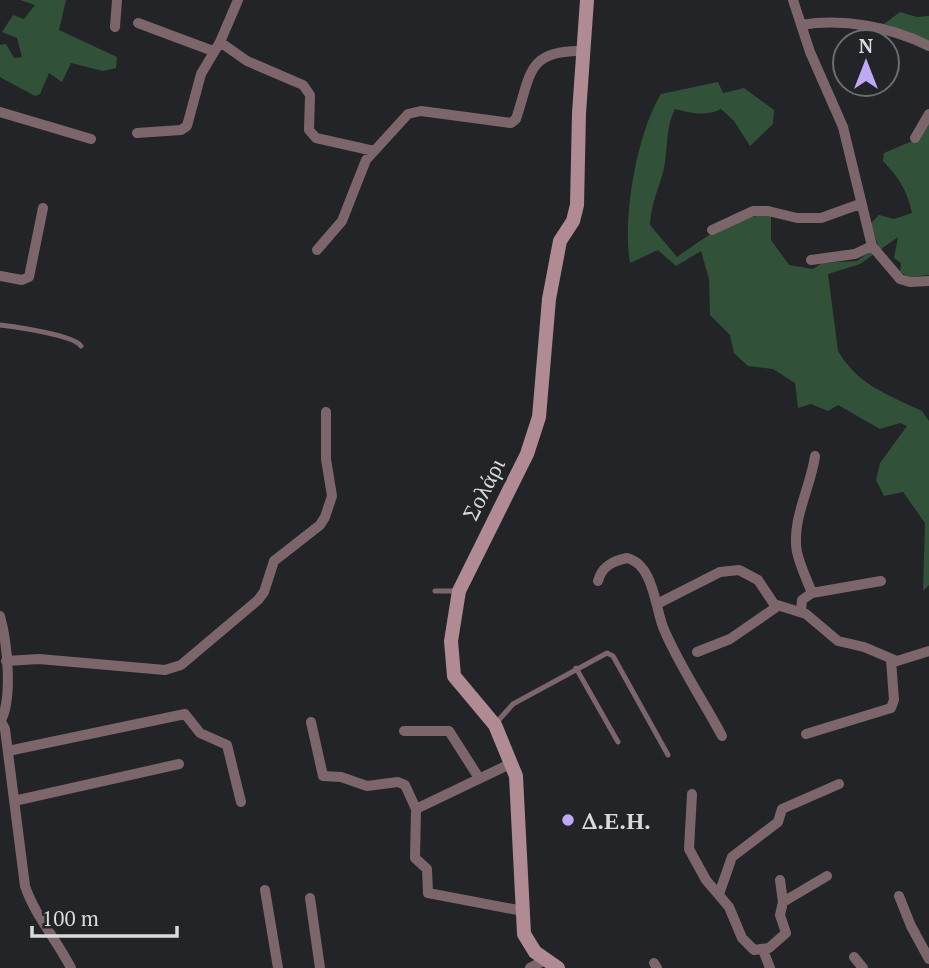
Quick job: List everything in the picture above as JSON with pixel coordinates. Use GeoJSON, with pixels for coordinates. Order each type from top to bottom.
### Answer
{"type":"FeatureCollection","features":[{"type":"Feature","properties":{"kind":"street"},"geometry":{"type":"LineString","coordinates":[[115,27],[117,0]]}},
{"type":"Feature","properties":{"kind":"street"},"geometry":{"type":"LineString","coordinates":[[137,133],[181,130],[187,126],[198,82],[238,0]]}},
{"type":"Feature","properties":{"kind":"street","name":"Σολάρι"},"geometry":{"type":"LineString","coordinates":[[548,965],[528,943],[523,911],[512,763],[495,725],[452,671],[453,621],[459,591],[536,432],[550,289],[560,241],[573,221],[577,205],[582,51],[587,0]]}},
{"type":"Feature","properties":{"kind":"street"},"geometry":{"type":"LineString","coordinates":[[793,0],[843,127],[872,246],[900,279],[910,282],[929,281]]}},
{"type":"Feature","properties":{"kind":"street"},"geometry":{"type":"LineString","coordinates":[[138,23],[216,46],[303,85],[310,95],[309,130],[316,138],[374,151]]}},
{"type":"Feature","properties":{"kind":"street"},"geometry":{"type":"LineString","coordinates":[[801,25],[836,23],[869,27],[903,34],[929,46]]}},
{"type":"Feature","properties":{"kind":"street"},"geometry":{"type":"LineString","coordinates":[[317,250],[342,221],[362,166],[403,118],[414,111],[511,123],[516,119],[529,77],[540,60],[554,51],[582,51]]}},
{"type":"Feature","properties":{"kind":"street"},"geometry":{"type":"LineString","coordinates":[[0,111],[90,139]]}},
{"type":"Feature","properties":{"kind":"street"},"geometry":{"type":"LineString","coordinates":[[915,138],[929,114]]}},
{"type":"Feature","properties":{"kind":"street"},"geometry":{"type":"LineString","coordinates":[[712,230],[753,211],[768,211],[797,219],[821,218],[860,204]]}},
{"type":"Feature","properties":{"kind":"street"},"geometry":{"type":"LineString","coordinates":[[0,276],[22,280],[29,276],[43,208]]}},
{"type":"Feature","properties":{"kind":"street"},"geometry":{"type":"LineString","coordinates":[[811,260],[855,254],[872,246]]}},
{"type":"Feature","properties":{"kind":"street"},"geometry":{"type":"LineString","coordinates":[[6,661],[39,659],[165,670],[181,665],[258,600],[264,592],[274,561],[323,521],[332,496],[326,459],[326,412]]}},
{"type":"Feature","properties":{"kind":"street"},"geometry":{"type":"LineString","coordinates":[[812,593],[796,546],[797,525],[811,480],[814,456]]}},
{"type":"Feature","properties":{"kind":"street"},"geometry":{"type":"LineString","coordinates":[[598,581],[604,567],[630,558],[646,578],[665,631],[722,736]]}},
{"type":"Feature","properties":{"kind":"street"},"geometry":{"type":"LineString","coordinates":[[657,604],[701,580],[733,570],[747,572],[758,579],[770,600],[778,606],[801,611],[835,639],[864,646],[891,660],[929,652]]}},
{"type":"Feature","properties":{"kind":"street"},"geometry":{"type":"LineString","coordinates":[[801,611],[802,600],[812,593],[881,582]]}},
{"type":"Feature","properties":{"kind":"street"},"geometry":{"type":"LineString","coordinates":[[697,652],[730,639],[778,606]]}},
{"type":"Feature","properties":{"kind":"street"},"geometry":{"type":"LineString","coordinates":[[0,616],[6,661],[6,710],[0,720],[5,726],[29,897],[71,968]]}},
{"type":"Feature","properties":{"kind":"street"},"geometry":{"type":"LineString","coordinates":[[806,734],[893,706],[891,660]]}},
{"type":"Feature","properties":{"kind":"street"},"geometry":{"type":"LineString","coordinates":[[8,751],[185,714],[200,733],[228,745],[242,802]]}},
{"type":"Feature","properties":{"kind":"street"},"geometry":{"type":"LineString","coordinates":[[311,722],[323,776],[341,777],[367,786],[401,782],[416,809],[415,859],[427,869],[428,893],[523,911]]}},
{"type":"Feature","properties":{"kind":"street"},"geometry":{"type":"LineString","coordinates":[[404,731],[449,731],[478,778]]}},
{"type":"Feature","properties":{"kind":"street"},"geometry":{"type":"LineString","coordinates":[[416,809],[512,763]]}},
{"type":"Feature","properties":{"kind":"street"},"geometry":{"type":"LineString","coordinates":[[14,801],[178,764]]}},
{"type":"Feature","properties":{"kind":"street"},"geometry":{"type":"LineString","coordinates":[[719,894],[732,857],[778,822],[782,809],[839,784]]}},
{"type":"Feature","properties":{"kind":"street"},"geometry":{"type":"LineString","coordinates":[[692,794],[688,847],[706,880],[729,907],[747,945],[754,950],[763,950],[786,933],[780,915],[783,902],[780,880]]}},
{"type":"Feature","properties":{"kind":"street"},"geometry":{"type":"LineString","coordinates":[[783,902],[827,876]]}},
{"type":"Feature","properties":{"kind":"street"},"geometry":{"type":"LineString","coordinates":[[265,890],[278,968]]}},
{"type":"Feature","properties":{"kind":"street"},"geometry":{"type":"LineString","coordinates":[[899,895],[911,926],[929,959]]}},
{"type":"Feature","properties":{"kind":"street"},"geometry":{"type":"LineString","coordinates":[[310,898],[320,968]]}},
{"type":"Feature","properties":{"kind":"street"},"geometry":{"type":"LineString","coordinates":[[763,950],[770,968]]}},
{"type":"Feature","properties":{"kind":"street"},"geometry":{"type":"LineString","coordinates":[[855,957],[863,968]]}},
{"type":"Feature","properties":{"kind":"street"},"geometry":{"type":"LineString","coordinates":[[530,968],[548,965]]}},
{"type":"Feature","properties":{"kind":"lane"},"geometry":{"type":"LineString","coordinates":[[0,325],[29,327],[44,334],[75,339],[81,346]]}},
{"type":"Feature","properties":{"kind":"lane"},"geometry":{"type":"LineString","coordinates":[[435,591],[459,591]]}},
{"type":"Feature","properties":{"kind":"lane"},"geometry":{"type":"LineString","coordinates":[[495,725],[513,704],[607,653],[613,656],[668,755]]}},
{"type":"Feature","properties":{"kind":"lane"},"geometry":{"type":"LineString","coordinates":[[576,668],[618,743]]}},
{"type":"Feature","properties":{"kind":"green space"},"geometry":{"type":"Polygon","coordinates":[[[20,0],[66,0],[59,30],[117,57],[116,68],[103,71],[71,63],[62,82],[49,73],[40,94],[35,96],[0,77],[0,45],[6,44],[14,58],[22,57],[17,38],[2,32],[13,15],[24,19],[35,5],[20,0]]]}},
{"type":"Feature","properties":{"kind":"green space"},"geometry":{"type":"Polygon","coordinates":[[[900,12],[917,17],[929,16],[929,41],[901,30],[901,28],[884,24],[900,12]]]}},
{"type":"Feature","properties":{"kind":"green space"},"geometry":{"type":"Polygon","coordinates":[[[718,82],[723,93],[744,88],[774,110],[773,124],[750,146],[734,121],[721,109],[704,114],[675,109],[669,126],[664,168],[650,225],[677,257],[734,222],[771,216],[771,240],[789,265],[813,269],[822,263],[857,261],[878,246],[871,223],[879,215],[894,219],[912,213],[902,185],[883,161],[884,153],[917,139],[929,122],[929,275],[909,277],[900,272],[901,263],[894,258],[898,237],[860,264],[828,274],[838,351],[846,363],[875,388],[922,411],[929,421],[929,585],[923,591],[925,523],[903,492],[884,496],[876,480],[880,463],[907,426],[900,423],[880,429],[838,405],[828,411],[811,404],[798,408],[795,383],[773,369],[748,366],[734,353],[730,335],[710,315],[709,279],[701,251],[676,266],[658,250],[630,263],[630,200],[639,153],[652,111],[661,94],[718,82]]]}},
{"type":"Feature","properties":{"kind":"place","name":"Δ.Ε.Η."},"geometry":{"type":"Point","coordinates":[568,820]}}]}
